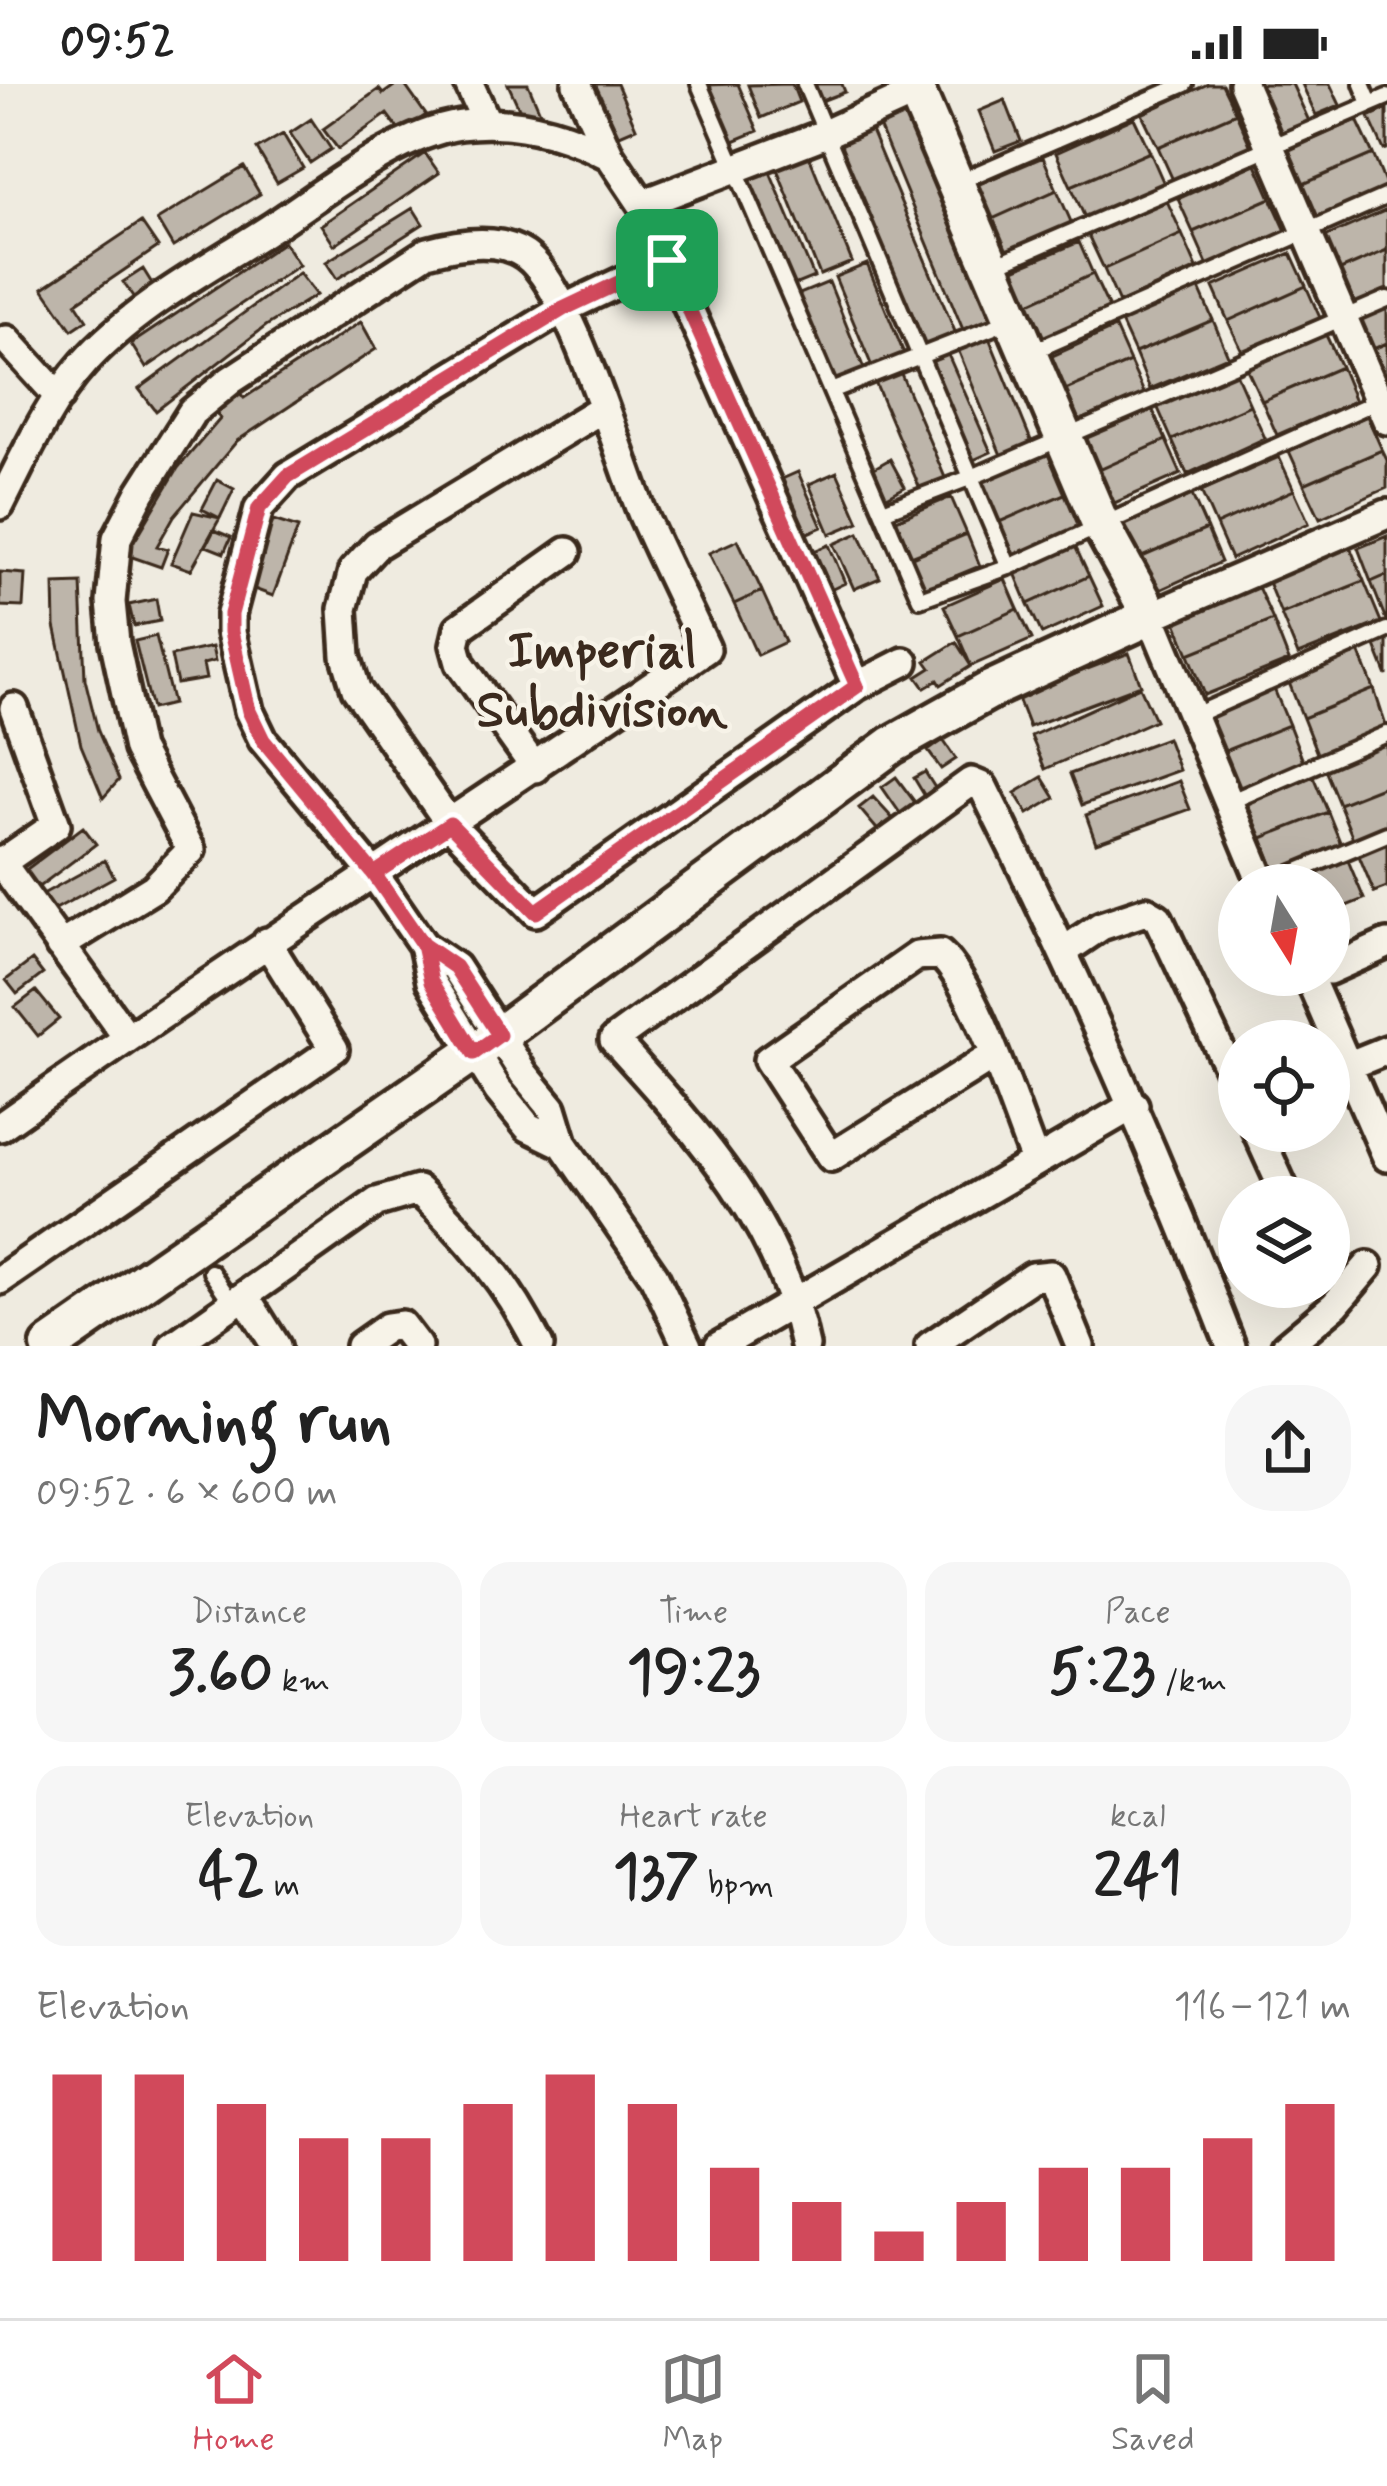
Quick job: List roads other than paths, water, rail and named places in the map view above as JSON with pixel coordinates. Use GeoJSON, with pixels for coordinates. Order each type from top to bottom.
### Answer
{"type":"FeatureCollection","features":[{"type":"Feature","properties":{"kind":"street"},"geometry":{"type":"LineString","coordinates":[[469,84],[487,123]]}},
{"type":"Feature","properties":{"kind":"street"},"geometry":{"type":"LineString","coordinates":[[577,84],[610,157],[642,204],[857,686]]}},
{"type":"Feature","properties":{"kind":"street"},"geometry":{"type":"LineString","coordinates":[[1243,84],[1384,406]]}},
{"type":"Feature","properties":{"kind":"street"},"geometry":{"type":"LineString","coordinates":[[642,204],[827,133],[915,88],[1102,525],[1195,715],[1255,864]]}},
{"type":"Feature","properties":{"kind":"street"},"geometry":{"type":"LineString","coordinates":[[0,505],[58,397],[84,362],[135,319],[374,161],[430,133],[487,123],[566,134],[610,157]]}},
{"type":"Feature","properties":{"kind":"street"},"geometry":{"type":"LineString","coordinates":[[0,1127],[706,649],[642,512],[563,309],[540,270],[509,246],[457,244],[427,252],[231,380],[184,423],[117,538],[111,602],[115,643],[139,748],[190,850],[154,887],[60,946]]}},
{"type":"Feature","properties":{"kind":"street"},"geometry":{"type":"LineString","coordinates":[[667,260],[563,309],[288,476],[259,508],[231,614],[231,632],[249,711],[263,740],[374,874],[423,945],[431,982],[486,1044],[528,1126],[563,1144],[654,1276],[686,1346]]}},
{"type":"Feature","properties":{"kind":"street"},"geometry":{"type":"LineString","coordinates":[[8,340],[58,397]]}},
{"type":"Feature","properties":{"kind":"street"},"geometry":{"type":"LineString","coordinates":[[603,408],[377,545],[353,571],[343,609],[346,656],[356,689],[450,824],[536,912],[857,686],[904,662]]}},
{"type":"Feature","properties":{"kind":"street"},"geometry":{"type":"LineString","coordinates":[[50,1346],[486,1044],[892,746],[992,689],[1387,514]]}},
{"type":"Feature","properties":{"kind":"street"},"geometry":{"type":"LineString","coordinates":[[535,767],[460,662],[455,645],[459,628],[567,552]]}},
{"type":"Feature","properties":{"kind":"street"},"geometry":{"type":"LineString","coordinates":[[14,708],[56,824],[1,862],[127,1037]]}},
{"type":"Feature","properties":{"kind":"street"},"geometry":{"type":"LineString","coordinates":[[805,1346],[796,1299],[735,1181],[614,1040],[971,782],[983,787],[1064,951],[1134,1105],[1232,1346]]}},
{"type":"Feature","properties":{"kind":"street"},"geometry":{"type":"LineString","coordinates":[[1064,951],[1123,916],[1146,911],[1158,918],[1218,1043]]}},
{"type":"Feature","properties":{"kind":"street"},"geometry":{"type":"LineString","coordinates":[[0,1280],[334,1049],[267,942]]}},
{"type":"Feature","properties":{"kind":"street"},"geometry":{"type":"LineString","coordinates":[[1350,960],[1387,944]]}},
{"type":"Feature","properties":{"kind":"street"},"geometry":{"type":"LineString","coordinates":[[993,1056],[831,1157],[768,1060],[917,956],[940,954],[962,980],[993,1056],[1034,1161]]}},
{"type":"Feature","properties":{"kind":"street"},"geometry":{"type":"LineString","coordinates":[[1386,1151],[1350,1065],[1387,1050]]}},
{"type":"Feature","properties":{"kind":"street"},"geometry":{"type":"LineString","coordinates":[[719,1346],[1134,1105]]}},
{"type":"Feature","properties":{"kind":"street"},"geometry":{"type":"LineString","coordinates":[[173,1346],[377,1202],[418,1190],[462,1230],[487,1262],[526,1319],[538,1346]]}},
{"type":"Feature","properties":{"kind":"street"},"geometry":{"type":"LineString","coordinates":[[1350,1281],[1368,1266]]}},
{"type":"Feature","properties":{"kind":"street"},"geometry":{"type":"LineString","coordinates":[[930,1346],[1032,1277],[1051,1275],[1080,1346]]}},
{"type":"Feature","properties":{"kind":"street"},"geometry":{"type":"LineString","coordinates":[[240,1302],[276,1346]]}},
{"type":"Feature","properties":{"kind":"street"},"geometry":{"type":"LineString","coordinates":[[1286,1346],[1320,1308]]}},
{"type":"Feature","properties":{"kind":"street"},"geometry":{"type":"LineString","coordinates":[[360,1346],[387,1327],[401,1325],[417,1346]]}},
{"type":"Feature","properties":{"kind":"lane"},"geometry":{"type":"LineString","coordinates":[[699,84],[920,599],[1009,567],[1384,406]]}},
{"type":"Feature","properties":{"kind":"lane"},"geometry":{"type":"LineString","coordinates":[[806,84],[1009,567]]}},
{"type":"Feature","properties":{"kind":"lane"},"geometry":{"type":"LineString","coordinates":[[956,183],[1185,84]]}},
{"type":"Feature","properties":{"kind":"lane"},"geometry":{"type":"LineString","coordinates":[[1362,84],[1370,104]]}},
{"type":"Feature","properties":{"kind":"lane"},"geometry":{"type":"LineString","coordinates":[[991,267],[1387,97]]}},
{"type":"Feature","properties":{"kind":"lane"},"geometry":{"type":"LineString","coordinates":[[831,391],[921,358],[1020,337],[1306,231],[1387,196]]}},
{"type":"Feature","properties":{"kind":"lane"},"geometry":{"type":"LineString","coordinates":[[883,511],[1064,439],[1387,299]]}},
{"type":"Feature","properties":{"kind":"lane"},"geometry":{"type":"LineString","coordinates":[[1195,715],[1387,630]]}},
{"type":"Feature","properties":{"kind":"lane"},"geometry":{"type":"LineString","coordinates":[[1229,802],[1387,734]]}},
{"type":"Feature","properties":{"kind":"lane"},"geometry":{"type":"LineString","coordinates":[[1315,864],[1387,834]]}},
{"type":"Feature","properties":{"kind":"lane"},"geometry":{"type":"LineString","coordinates":[[211,1272],[240,1302]]}},
{"type":"Feature","properties":{"kind":"district","name":"Imperial Subdivision"},"geometry":{"type":"Point","coordinates":[602,678]}}]}
